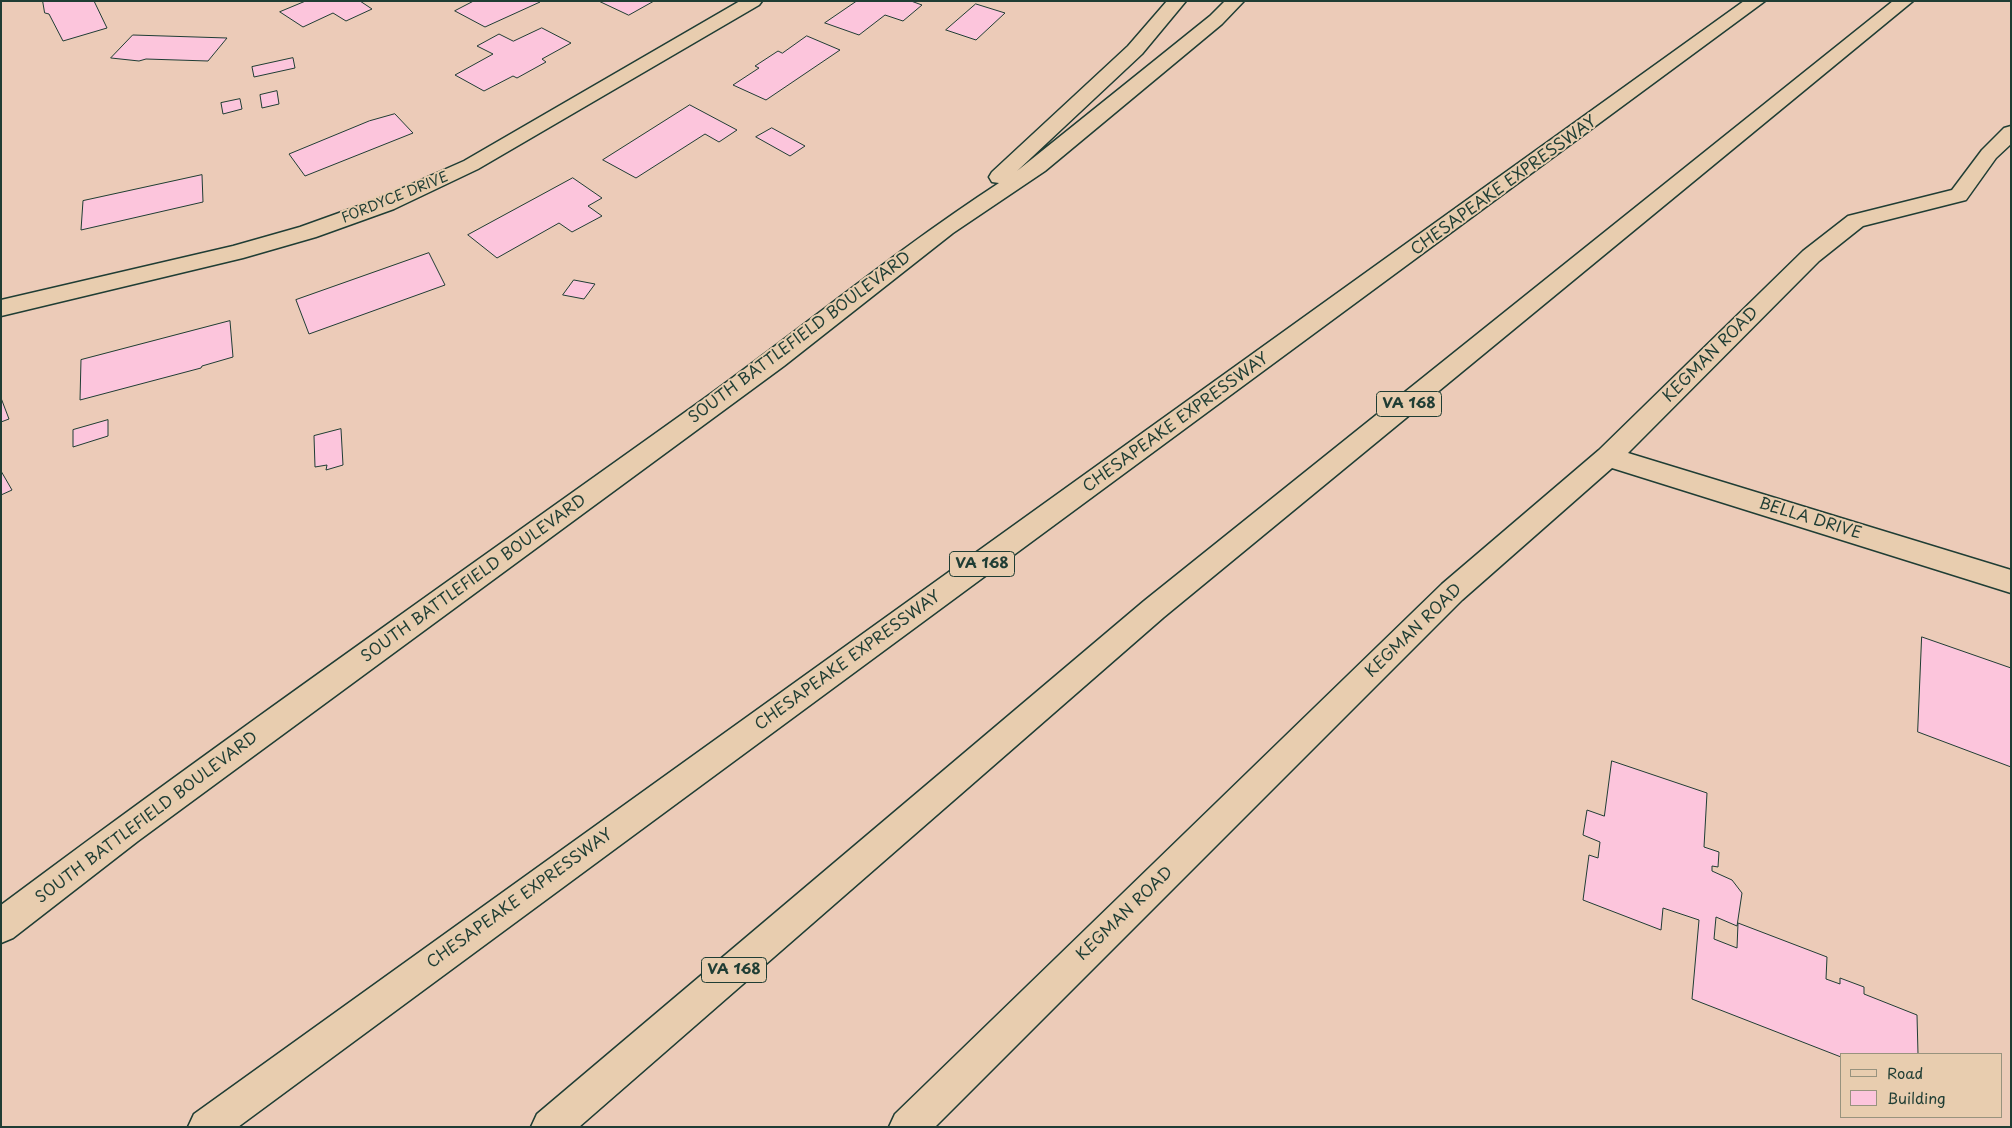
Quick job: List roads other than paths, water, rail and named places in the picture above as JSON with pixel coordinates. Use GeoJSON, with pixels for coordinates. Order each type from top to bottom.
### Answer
{"type":"FeatureCollection","features":[{"type":"Feature","properties":{"kind":"main road","name":"FORDYCE DRIVE"},"geometry":{"type":"LineString","coordinates":[[1,308],[235,253],[308,232],[386,204],[471,165],[753,1]]}},
{"type":"Feature","properties":{"kind":"main road","name":"SOUTH BATTLEFIELD BOULEVARD"},"geometry":{"type":"LineString","coordinates":[[945,228],[1135,50],[1177,1]]}},
{"type":"Feature","properties":{"kind":"main road","name":"SOUTH BATTLEFIELD BOULEVARD"},"geometry":{"type":"LineString","coordinates":[[1,926],[127,830],[776,360],[945,228],[1038,167],[1216,20],[1234,1]]}},
{"type":"Feature","properties":{"kind":"main road","name":"CHESAPEAKE EXPRESSWAY"},"geometry":{"type":"LineString","coordinates":[[207,1127],[1756,1]]}},
{"type":"Feature","properties":{"kind":"main road","name":"VA 168"},"geometry":{"type":"LineString","coordinates":[[550,1127],[1154,610],[1904,1]]}},
{"type":"Feature","properties":{"kind":"main road","name":"KEGMAN ROAD"},"geometry":{"type":"LineString","coordinates":[[908,1127],[1452,592],[1608,457],[1811,256],[1856,221],[1959,195],[1989,154],[2011,132]]}},
{"type":"Feature","properties":{"kind":"main road","name":"BELLA DRIVE"},"geometry":{"type":"LineString","coordinates":[[1608,457],[2011,582]]}}]}
